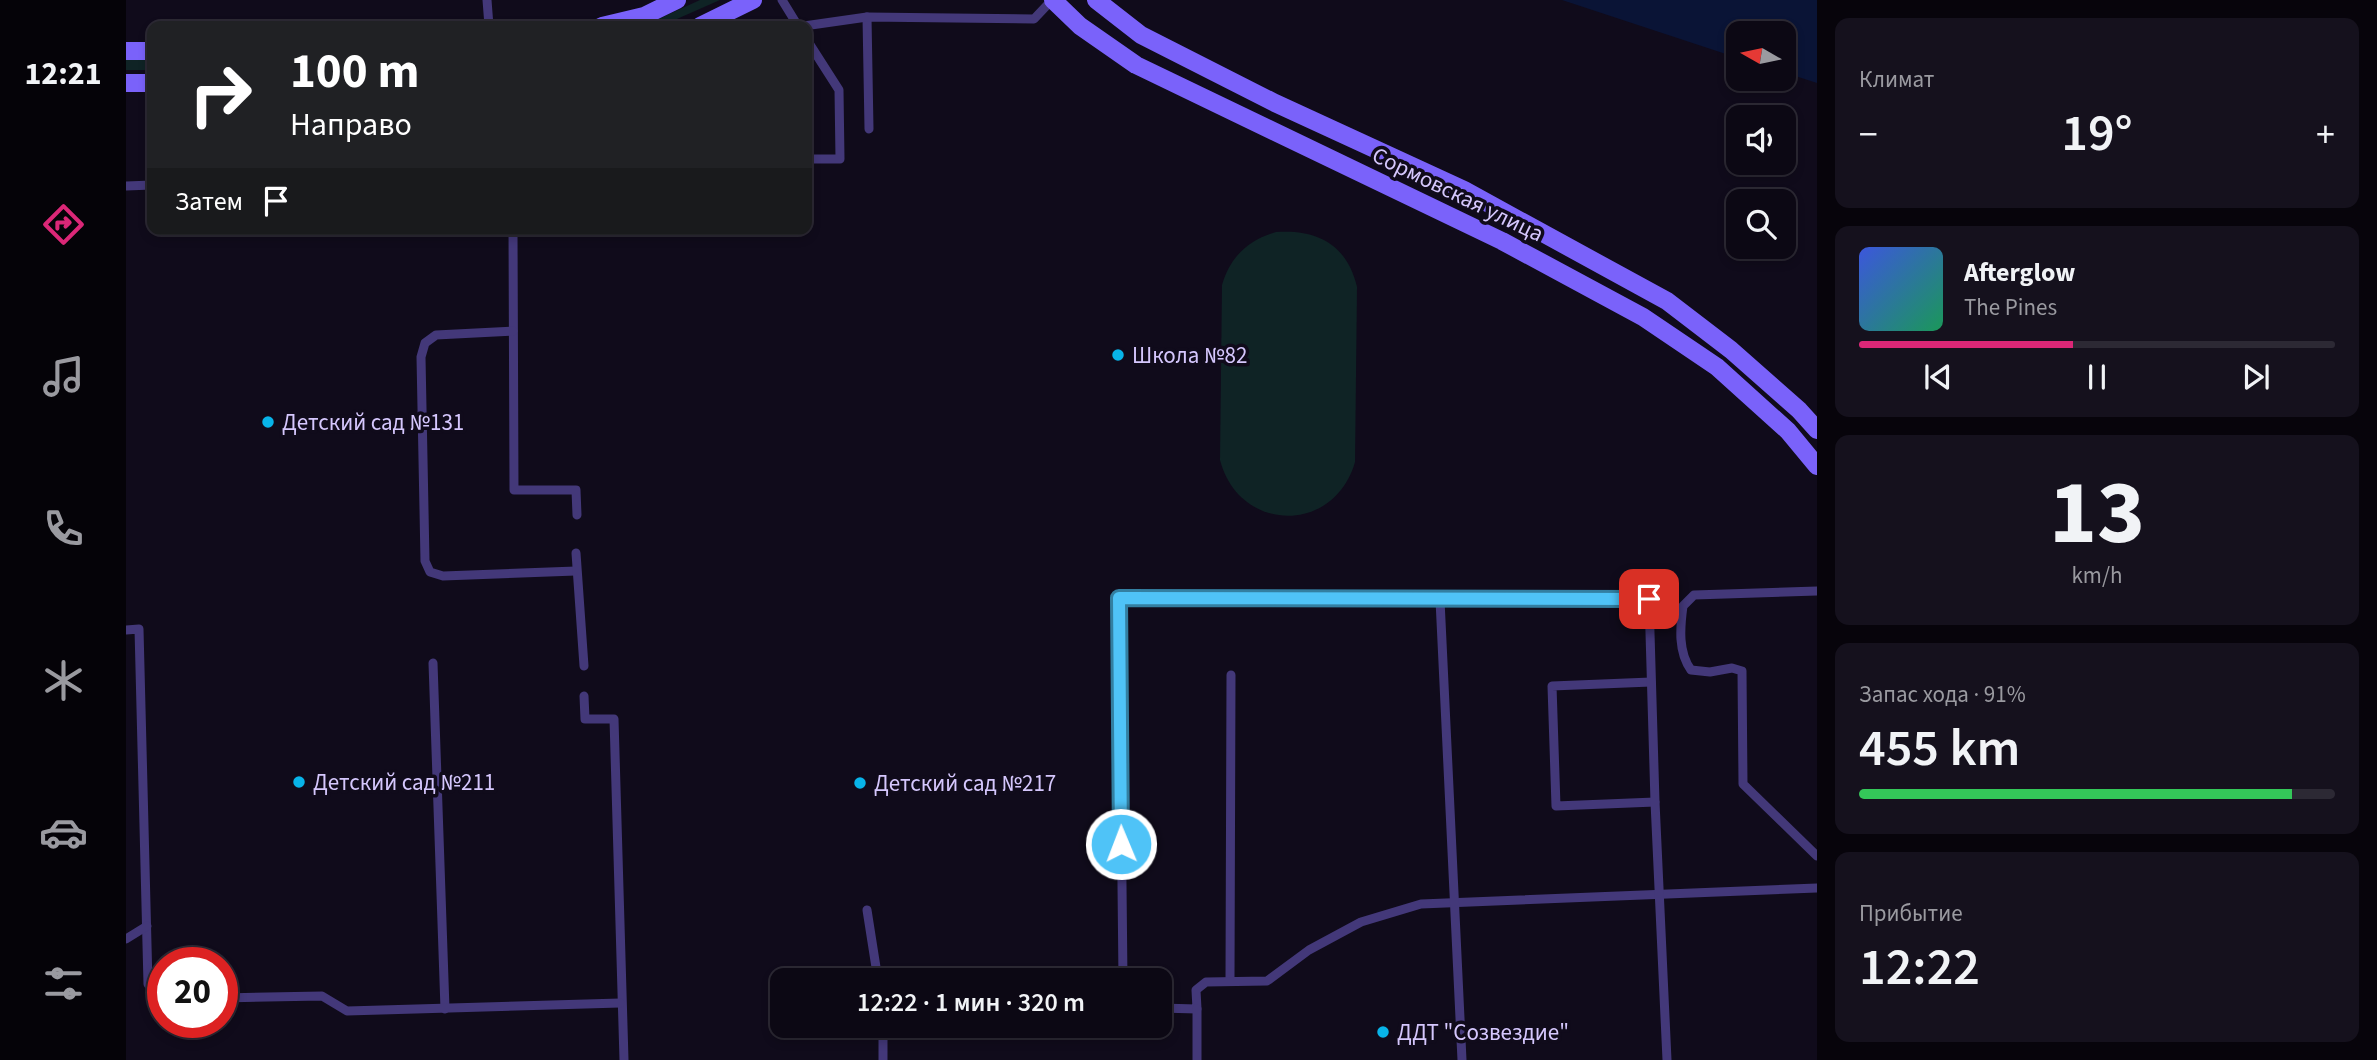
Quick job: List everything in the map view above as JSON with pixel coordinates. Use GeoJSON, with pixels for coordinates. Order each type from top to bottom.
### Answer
{"type":"FeatureCollection","features":[{"type":"Feature","properties":{"kind":"main road"},"geometry":{"type":"LineString","coordinates":[[623,21],[644,16],[677,0]]}},
{"type":"Feature","properties":{"kind":"main road"},"geometry":{"type":"LineString","coordinates":[[710,21],[754,0]]}},
{"type":"Feature","properties":{"kind":"main road","name":"Сормовская улица"},"geometry":{"type":"LineString","coordinates":[[1052,0],[1080,26],[1136,65],[1502,241],[1658,327],[1717,367],[1788,431],[1817,466]]}},
{"type":"Feature","properties":{"kind":"main road","name":"Сормовская улица"},"geometry":{"type":"LineString","coordinates":[[1096,0],[1141,35],[1275,103],[1464,190],[1673,306],[1731,350],[1799,410],[1817,430]]}},
{"type":"Feature","properties":{"kind":"main road"},"geometry":{"type":"LineString","coordinates":[[126,51],[147,51]]}},
{"type":"Feature","properties":{"kind":"main road"},"geometry":{"type":"LineString","coordinates":[[126,83],[147,83]]}},
{"type":"Feature","properties":{"kind":"main road"},"geometry":{"type":"LineString","coordinates":[[1658,327],[1673,306]]}},
{"type":"Feature","properties":{"kind":"lane"},"geometry":{"type":"LineString","coordinates":[[487,0],[489,21]]}},
{"type":"Feature","properties":{"kind":"lane"},"geometry":{"type":"LineString","coordinates":[[782,0],[795,21]]}},
{"type":"Feature","properties":{"kind":"lane"},"geometry":{"type":"LineString","coordinates":[[812,25],[867,17],[1034,19],[1052,0]]}},
{"type":"Feature","properties":{"kind":"lane"},"geometry":{"type":"LineString","coordinates":[[867,17],[869,130]]}},
{"type":"Feature","properties":{"kind":"lane"},"geometry":{"type":"LineString","coordinates":[[812,48],[839,90],[840,159],[812,159]]}},
{"type":"Feature","properties":{"kind":"lane"},"geometry":{"type":"LineString","coordinates":[[126,186],[147,185]]}},
{"type":"Feature","properties":{"kind":"lane"},"geometry":{"type":"LineString","coordinates":[[513,235],[514,490],[576,490],[577,515]]}},
{"type":"Feature","properties":{"kind":"lane"},"geometry":{"type":"LineString","coordinates":[[513,331],[436,335],[425,343],[421,357],[425,561],[430,572],[443,576],[576,571]]}},
{"type":"Feature","properties":{"kind":"lane"},"geometry":{"type":"LineString","coordinates":[[576,553],[584,666]]}},
{"type":"Feature","properties":{"kind":"lane"},"geometry":{"type":"LineString","coordinates":[[1817,591],[1695,595],[1682,606],[1681,622],[1683,659],[1691,670],[1710,672],[1732,668],[1742,671],[1743,784],[1817,856]]}},
{"type":"Feature","properties":{"kind":"lane"},"geometry":{"type":"LineString","coordinates":[[1123,968],[1119,598],[1649,599],[1667,1060]]}},
{"type":"Feature","properties":{"kind":"lane"},"geometry":{"type":"LineString","coordinates":[[1440,600],[1462,1060]]}},
{"type":"Feature","properties":{"kind":"lane"},"geometry":{"type":"LineString","coordinates":[[126,629],[139,629],[147,947]]}},
{"type":"Feature","properties":{"kind":"lane"},"geometry":{"type":"LineString","coordinates":[[433,663],[445,1009]]}},
{"type":"Feature","properties":{"kind":"lane"},"geometry":{"type":"LineString","coordinates":[[1230,980],[1231,675]]}},
{"type":"Feature","properties":{"kind":"lane"},"geometry":{"type":"LineString","coordinates":[[1651,682],[1552,686],[1556,806],[1655,802]]}},
{"type":"Feature","properties":{"kind":"lane"},"geometry":{"type":"LineString","coordinates":[[584,696],[585,719],[614,719],[620,1003],[624,1060]]}},
{"type":"Feature","properties":{"kind":"lane"},"geometry":{"type":"LineString","coordinates":[[1197,1060],[1196,990],[1206,982],[1267,981],[1309,950],[1361,922],[1421,904],[1817,888]]}},
{"type":"Feature","properties":{"kind":"lane"},"geometry":{"type":"LineString","coordinates":[[867,911],[876,968]]}},
{"type":"Feature","properties":{"kind":"lane"},"geometry":{"type":"LineString","coordinates":[[126,939],[147,926]]}},
{"type":"Feature","properties":{"kind":"lane"},"geometry":{"type":"LineString","coordinates":[[238,998],[323,996],[347,1012],[620,1003]]}},
{"type":"Feature","properties":{"kind":"lane"},"geometry":{"type":"LineString","coordinates":[[1172,1008],[1197,1009]]}},
{"type":"Feature","properties":{"kind":"lane"},"geometry":{"type":"LineString","coordinates":[[883,1038],[883,1060]]}},
{"type":"Feature","properties":{"kind":"green space"},"geometry":{"type":"Polygon","coordinates":[[[700,0],[720,0],[672,21],[654,21],[700,0]]]}},
{"type":"Feature","properties":{"kind":"green space"},"geometry":{"type":"Polygon","coordinates":[[[126,58],[147,58],[147,70],[126,70],[126,58]]]}},
{"type":"Feature","properties":{"kind":"green space"},"geometry":{"type":"Polygon","coordinates":[[[1276,232],[1305,233],[1328,243],[1346,260],[1357,287],[1355,462],[1344,486],[1328,503],[1308,513],[1287,516],[1266,512],[1246,501],[1230,484],[1220,460],[1222,285],[1230,266],[1242,251],[1257,240],[1276,232]]]}},
{"type":"Feature","properties":{"kind":"water"},"geometry":{"type":"Polygon","coordinates":[[[1562,0],[1817,0],[1817,83],[1796,76],[1796,21],[1726,21],[1726,54],[1562,0]]]}},
{"type":"Feature","properties":{"kind":"place","name":"Школа №82"},"geometry":{"type":"Point","coordinates":[1118,355]}},
{"type":"Feature","properties":{"kind":"place","name":"Детский сад №131"},"geometry":{"type":"Point","coordinates":[268,422]}},
{"type":"Feature","properties":{"kind":"place","name":"Детский сад №211"},"geometry":{"type":"Point","coordinates":[299,782]}},
{"type":"Feature","properties":{"kind":"place","name":"Детский сад №217"},"geometry":{"type":"Point","coordinates":[860,783]}},
{"type":"Feature","properties":{"kind":"place","name":"ДДТ \"Созвездие\""},"geometry":{"type":"Point","coordinates":[1383,1032]}},
{"type":"Feature","properties":{"kind":"route"},"geometry":{"type":"LineString","coordinates":[[1121,844],[1119,598],[1649,599]]}}]}
